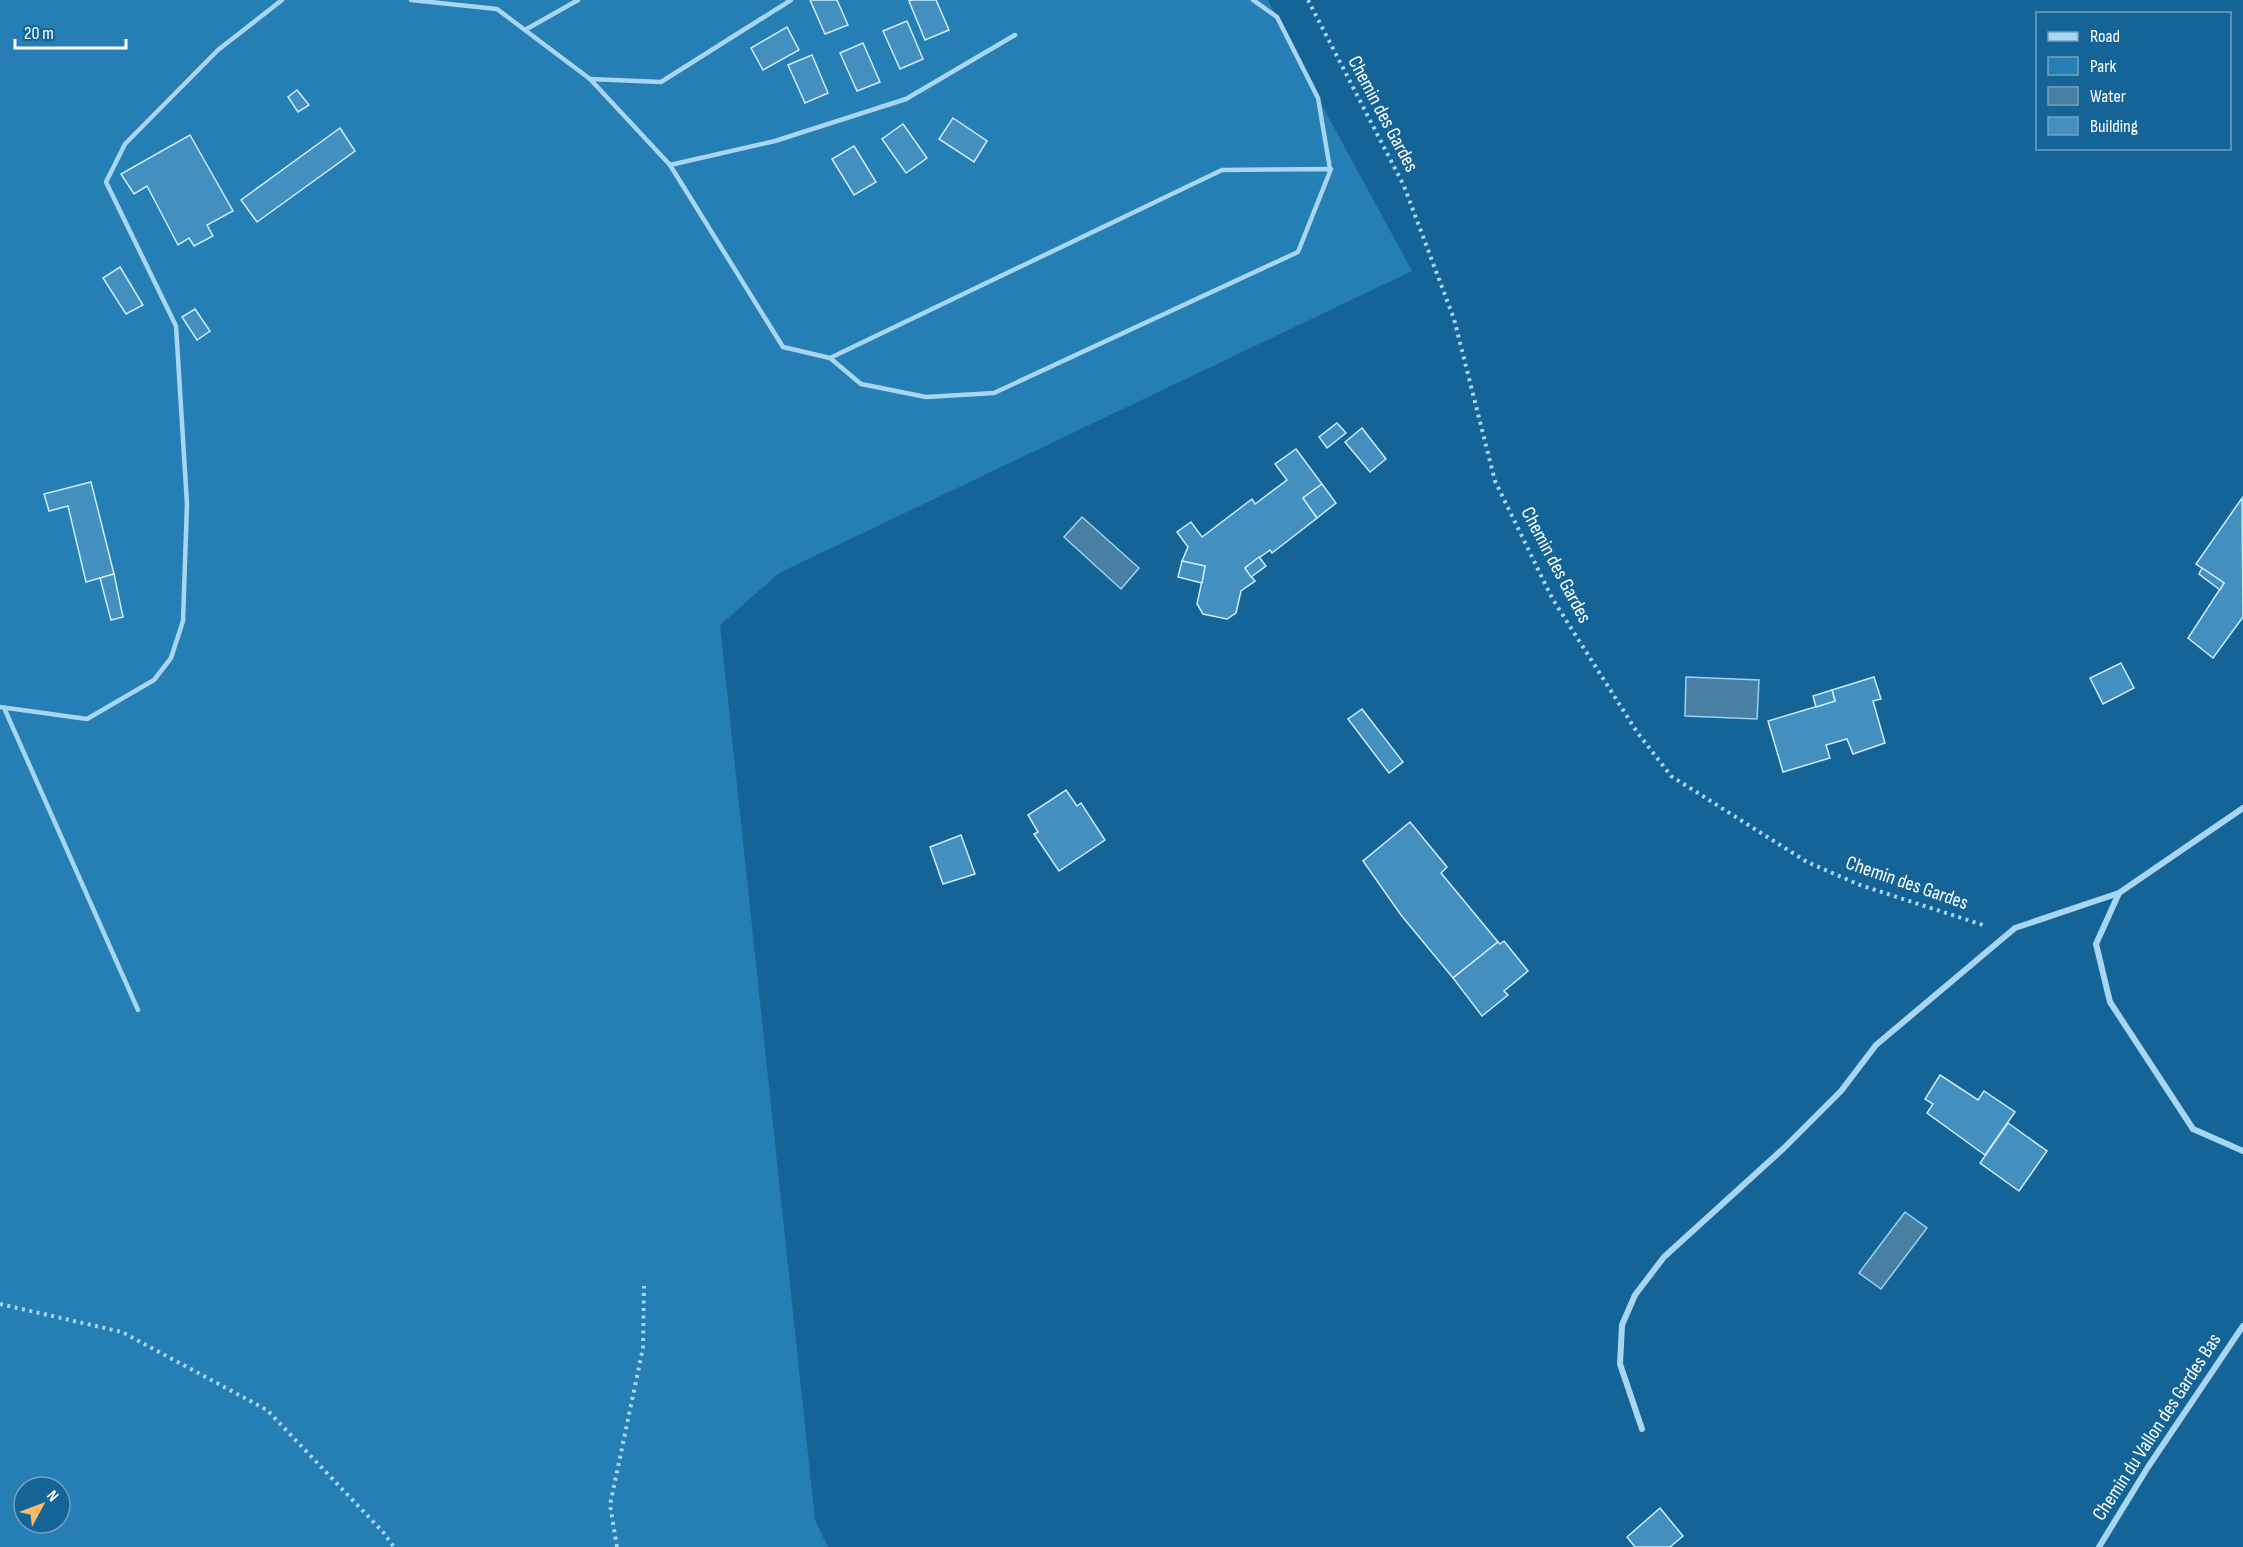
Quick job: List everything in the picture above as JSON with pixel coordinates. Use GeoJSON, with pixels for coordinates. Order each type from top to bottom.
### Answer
{"type":"FeatureCollection","features":[{"type":"Feature","properties":{"kind":"street"},"geometry":{"type":"LineString","coordinates":[[1642,1429],[1620,1364],[1622,1325],[1635,1295],[1664,1257],[1784,1148],[1841,1091],[1876,1045],[2015,928],[2119,893],[2243,808]]}},
{"type":"Feature","properties":{"kind":"street"},"geometry":{"type":"LineString","coordinates":[[2119,893],[2096,944],[2110,1002],[2193,1129],[2243,1151]]}},
{"type":"Feature","properties":{"kind":"street","name":"Chemin du Vallon des Gardes Bas"},"geometry":{"type":"LineString","coordinates":[[2099,1547],[2148,1467],[2243,1326]]}},
{"type":"Feature","properties":{"kind":"lane"},"geometry":{"type":"LineString","coordinates":[[2,709],[87,719],[154,680],[171,658],[183,621],[187,504],[176,326],[106,182],[125,144],[218,50],[282,0]]}},
{"type":"Feature","properties":{"kind":"lane"},"geometry":{"type":"LineString","coordinates":[[411,0],[497,9],[590,79],[670,165],[783,348],[830,358],[861,384],[926,397],[994,393],[1298,252],[1329,169],[1318,98],[1277,17],[1253,0]]}},
{"type":"Feature","properties":{"kind":"lane"},"geometry":{"type":"LineString","coordinates":[[525,30],[578,0]]}},
{"type":"Feature","properties":{"kind":"lane"},"geometry":{"type":"LineString","coordinates":[[590,79],[660,82],[791,0]]}},
{"type":"Feature","properties":{"kind":"lane"},"geometry":{"type":"LineString","coordinates":[[670,165],[775,141],[906,99],[1015,35]]}},
{"type":"Feature","properties":{"kind":"lane"},"geometry":{"type":"LineString","coordinates":[[830,358],[1222,170],[1329,169]]}},
{"type":"Feature","properties":{"kind":"lane"},"geometry":{"type":"LineString","coordinates":[[2,709],[138,1010]]}},
{"type":"Feature","properties":{"kind":"path","name":"Chemin des Gardes"},"geometry":{"type":"LineString","coordinates":[[1308,0],[1404,186],[1454,319],[1495,481],[1552,598],[1637,732],[1671,776],[1807,862],[1860,885],[1982,925],[2015,928]]}},
{"type":"Feature","properties":{"kind":"path"},"geometry":{"type":"LineString","coordinates":[[617,1547],[610,1505],[643,1348],[644,1286]]}},
{"type":"Feature","properties":{"kind":"path"},"geometry":{"type":"LineString","coordinates":[[0,1304],[122,1332],[267,1410],[383,1532],[394,1547]]}},
{"type":"Feature","properties":{"kind":"green space"},"geometry":{"type":"Polygon","coordinates":[[[0,0],[1268,0],[1318,98],[1412,271],[779,573],[720,625],[815,1520],[828,1547],[0,1547],[0,0]]]}},
{"type":"Feature","properties":{"kind":"water"},"geometry":{"type":"Polygon","coordinates":[[[1082,517],[1139,568],[1121,589],[1064,537],[1082,517]]]}},
{"type":"Feature","properties":{"kind":"water"},"geometry":{"type":"Polygon","coordinates":[[[1686,677],[1759,680],[1757,719],[1685,716],[1686,677]]]}},
{"type":"Feature","properties":{"kind":"water"},"geometry":{"type":"Polygon","coordinates":[[[1905,1212],[1927,1228],[1881,1289],[1859,1273],[1905,1212]]]}},
{"type":"Feature","properties":{"kind":"building"},"geometry":{"type":"Polygon","coordinates":[[[810,0],[837,0],[848,25],[825,34],[810,0]]]}},
{"type":"Feature","properties":{"kind":"building"},"geometry":{"type":"Polygon","coordinates":[[[936,0],[949,30],[925,40],[909,1],[936,0]]]}},
{"type":"Feature","properties":{"kind":"building"},"geometry":{"type":"Polygon","coordinates":[[[907,21],[923,59],[900,69],[883,31],[907,21]]]}},
{"type":"Feature","properties":{"kind":"building"},"geometry":{"type":"Polygon","coordinates":[[[787,27],[799,50],[763,70],[751,48],[787,27]]]}},
{"type":"Feature","properties":{"kind":"building"},"geometry":{"type":"Polygon","coordinates":[[[863,43],[880,82],[857,91],[840,53],[863,43]]]}},
{"type":"Feature","properties":{"kind":"building"},"geometry":{"type":"Polygon","coordinates":[[[812,55],[828,93],[805,103],[788,65],[812,55]]]}},
{"type":"Feature","properties":{"kind":"building"},"geometry":{"type":"Polygon","coordinates":[[[297,90],[309,105],[298,112],[288,97],[297,90]]]}},
{"type":"Feature","properties":{"kind":"building"},"geometry":{"type":"Polygon","coordinates":[[[953,118],[987,141],[974,162],[939,139],[953,118]]]}},
{"type":"Feature","properties":{"kind":"building"},"geometry":{"type":"Polygon","coordinates":[[[903,124],[927,158],[906,173],[882,139],[903,124]]]}},
{"type":"Feature","properties":{"kind":"building"},"geometry":{"type":"Polygon","coordinates":[[[340,128],[355,151],[257,222],[241,200],[340,128]]]}},
{"type":"Feature","properties":{"kind":"building"},"geometry":{"type":"Polygon","coordinates":[[[190,135],[233,211],[207,225],[213,236],[194,246],[189,238],[178,245],[147,186],[134,194],[121,174],[190,135]]]}},
{"type":"Feature","properties":{"kind":"building"},"geometry":{"type":"Polygon","coordinates":[[[854,146],[876,182],[854,195],[832,159],[854,146]]]}},
{"type":"Feature","properties":{"kind":"building"},"geometry":{"type":"Polygon","coordinates":[[[120,267],[143,305],[126,314],[103,278],[120,267]]]}},
{"type":"Feature","properties":{"kind":"building"},"geometry":{"type":"Polygon","coordinates":[[[195,309],[210,331],[197,340],[182,317],[195,309]]]}},
{"type":"Feature","properties":{"kind":"building"},"geometry":{"type":"Polygon","coordinates":[[[1337,423],[1346,433],[1327,448],[1319,437],[1337,423]]]}},
{"type":"Feature","properties":{"kind":"building"},"geometry":{"type":"Polygon","coordinates":[[[1362,428],[1386,459],[1370,472],[1345,442],[1362,428]]]}},
{"type":"Feature","properties":{"kind":"building"},"geometry":{"type":"Polygon","coordinates":[[[1296,449],[1322,484],[1303,498],[1317,518],[1272,553],[1270,550],[1245,568],[1255,581],[1241,591],[1236,613],[1227,619],[1203,614],[1197,604],[1205,566],[1182,561],[1188,547],[1177,532],[1191,522],[1202,537],[1252,499],[1255,504],[1287,480],[1275,464],[1296,449]]]}},
{"type":"Feature","properties":{"kind":"building"},"geometry":{"type":"Polygon","coordinates":[[[91,482],[114,574],[86,582],[68,506],[49,511],[44,494],[91,482]]]}},
{"type":"Feature","properties":{"kind":"building"},"geometry":{"type":"Polygon","coordinates":[[[1322,484],[1336,503],[1317,518],[1303,498],[1322,484]]]}},
{"type":"Feature","properties":{"kind":"building"},"geometry":{"type":"Polygon","coordinates":[[[2242,498],[2243,617],[2213,658],[2188,638],[2224,583],[2196,564],[2242,498]]]}},
{"type":"Feature","properties":{"kind":"building"},"geometry":{"type":"Polygon","coordinates":[[[1259,557],[1266,566],[1251,577],[1245,568],[1259,557]]]}},
{"type":"Feature","properties":{"kind":"building"},"geometry":{"type":"Polygon","coordinates":[[[1182,561],[1205,566],[1202,583],[1178,577],[1182,561]]]}},
{"type":"Feature","properties":{"kind":"building"},"geometry":{"type":"Polygon","coordinates":[[[2202,568],[2224,583],[2220,590],[2199,574],[2202,568]]]}},
{"type":"Feature","properties":{"kind":"building"},"geometry":{"type":"Polygon","coordinates":[[[114,574],[123,617],[111,620],[100,578],[114,574]]]}},
{"type":"Feature","properties":{"kind":"building"},"geometry":{"type":"Polygon","coordinates":[[[2121,663],[2134,688],[2103,704],[2090,678],[2121,663]]]}},
{"type":"Feature","properties":{"kind":"building"},"geometry":{"type":"Polygon","coordinates":[[[1874,677],[1881,699],[1873,701],[1885,743],[1853,754],[1847,739],[1826,745],[1830,758],[1783,772],[1768,721],[1835,701],[1832,690],[1874,677]]]}},
{"type":"Feature","properties":{"kind":"building"},"geometry":{"type":"Polygon","coordinates":[[[1832,690],[1835,701],[1816,707],[1813,696],[1832,690]]]}},
{"type":"Feature","properties":{"kind":"building"},"geometry":{"type":"Polygon","coordinates":[[[1362,709],[1403,762],[1389,773],[1348,719],[1362,709]]]}},
{"type":"Feature","properties":{"kind":"building"},"geometry":{"type":"Polygon","coordinates":[[[1066,790],[1077,806],[1081,803],[1105,840],[1059,871],[1034,834],[1038,832],[1028,815],[1066,790]]]}},
{"type":"Feature","properties":{"kind":"building"},"geometry":{"type":"Polygon","coordinates":[[[1410,822],[1447,867],[1441,873],[1498,942],[1453,978],[1401,915],[1363,861],[1410,822]]]}},
{"type":"Feature","properties":{"kind":"building"},"geometry":{"type":"Polygon","coordinates":[[[961,835],[975,874],[943,884],[930,847],[961,835]]]}},
{"type":"Feature","properties":{"kind":"building"},"geometry":{"type":"Polygon","coordinates":[[[1504,941],[1528,971],[1504,991],[1508,995],[1482,1016],[1453,978],[1498,942],[1500,944],[1504,941]]]}},
{"type":"Feature","properties":{"kind":"building"},"geometry":{"type":"Polygon","coordinates":[[[1940,1075],[1978,1100],[1984,1091],[2015,1112],[1985,1155],[1927,1113],[1933,1104],[1925,1099],[1940,1075]]]}},
{"type":"Feature","properties":{"kind":"building"},"geometry":{"type":"Polygon","coordinates":[[[2008,1123],[2047,1151],[2019,1191],[1980,1163],[2008,1123]]]}},
{"type":"Feature","properties":{"kind":"building"},"geometry":{"type":"Polygon","coordinates":[[[1660,1508],[1683,1536],[1670,1547],[1635,1547],[1627,1537],[1660,1508]]]}}]}
